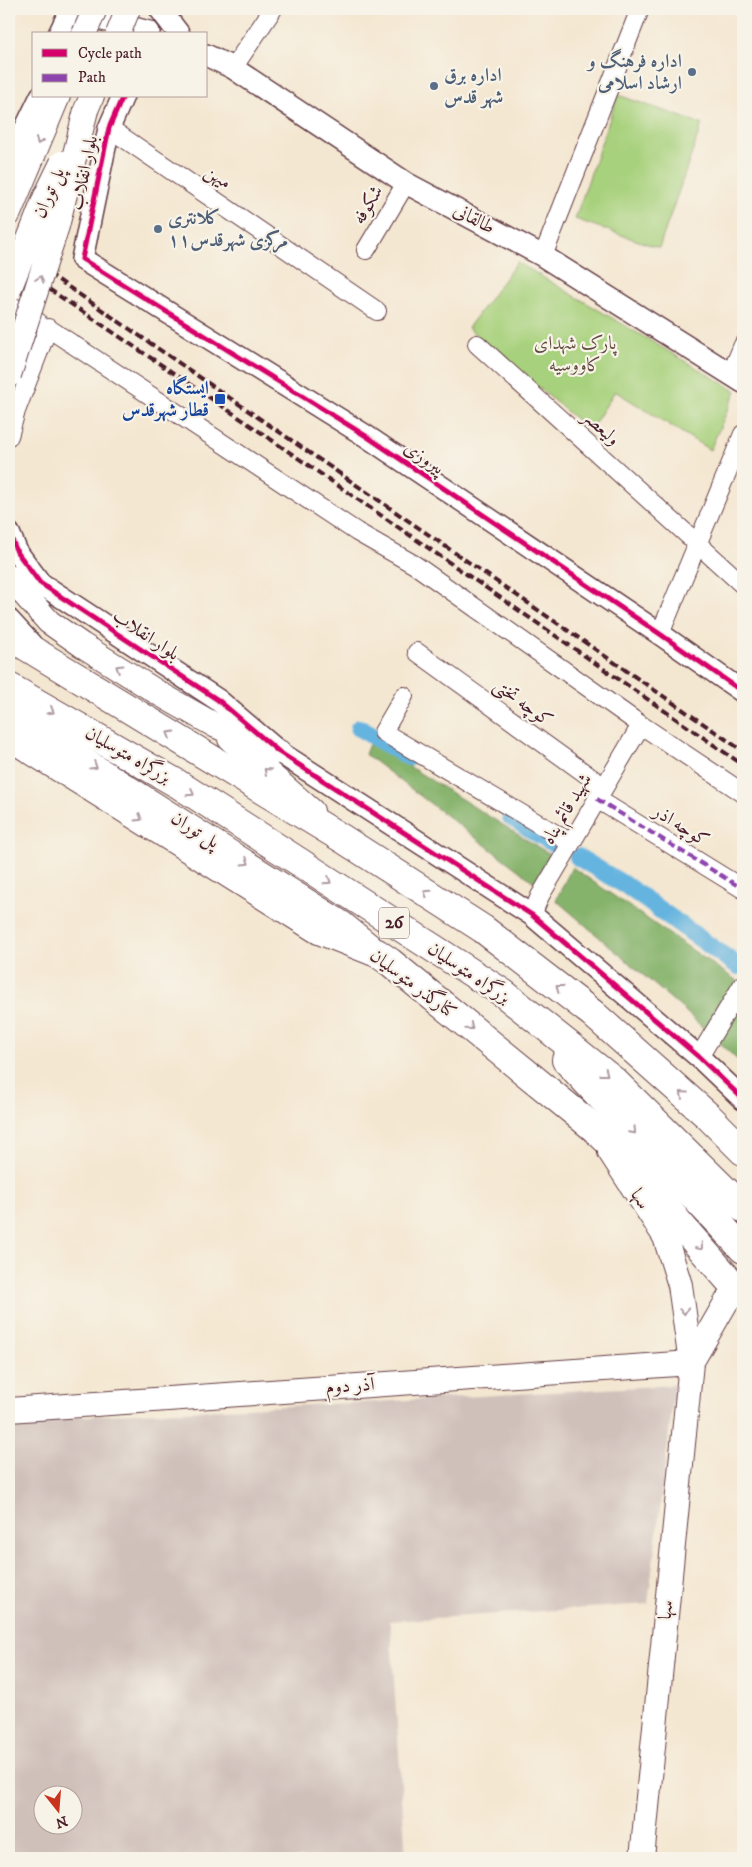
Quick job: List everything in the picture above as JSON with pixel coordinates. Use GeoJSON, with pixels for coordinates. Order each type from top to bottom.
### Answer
{"type":"FeatureCollection","features":[{"type":"Feature","properties":{"kind":"main road"},"geometry":{"type":"LineString","coordinates":[[119,32],[128,9]]}},
{"type":"Feature","properties":{"kind":"main road","name":"پل توران"},"geometry":{"type":"LineString","coordinates":[[9,213],[57,98]]}},
{"type":"Feature","properties":{"kind":"main road"},"geometry":{"type":"LineString","coordinates":[[9,375],[57,226],[89,103]]}},
{"type":"Feature","properties":{"kind":"main road","name":"پل توران"},"geometry":{"type":"LineString","coordinates":[[9,290],[46,198],[89,103]]}},
{"type":"Feature","properties":{"kind":"main road"},"geometry":{"type":"LineString","coordinates":[[9,577],[49,622],[160,694],[216,726],[279,752]]}},
{"type":"Feature","properties":{"kind":"main road","name":"بزرگراه متوسلیان"},"geometry":{"type":"LineString","coordinates":[[9,636],[343,839],[483,929],[592,1013],[708,1116],[743,1151]]}},
{"type":"Feature","properties":{"kind":"main road","name":"بزرگراه متوسلیان"},"geometry":{"type":"LineString","coordinates":[[9,687],[178,784],[503,993],[614,1081],[743,1208]]}},
{"type":"Feature","properties":{"kind":"main road","name":"پل توران"},"geometry":{"type":"LineString","coordinates":[[9,712],[343,924],[377,953]]}},
{"type":"Feature","properties":{"kind":"main road"},"geometry":{"type":"LineString","coordinates":[[216,726],[343,839]]}},
{"type":"Feature","properties":{"kind":"main road","name":"کنارگذر متوسلیان"},"geometry":{"type":"LineString","coordinates":[[9,736],[319,930],[377,953],[594,1128],[641,1173],[678,1222],[739,1290]]}},
{"type":"Feature","properties":{"kind":"main road"},"geometry":{"type":"LineString","coordinates":[[503,993],[743,1248]]}},
{"type":"Feature","properties":{"kind":"main road"},"geometry":{"type":"LineString","coordinates":[[708,1116],[743,1132]]}},
{"type":"Feature","properties":{"kind":"main road","name":"سها"},"geometry":{"type":"LineString","coordinates":[[594,1128],[665,1237],[680,1285],[691,1363],[642,1858]]}},
{"type":"Feature","properties":{"kind":"main road"},"geometry":{"type":"LineString","coordinates":[[641,1173],[743,1256]]}},
{"type":"Feature","properties":{"kind":"main road","name":"سها"},"geometry":{"type":"LineString","coordinates":[[691,1363],[739,1290]]}},
{"type":"Feature","properties":{"kind":"main road","name":"آذر دوم"},"geometry":{"type":"LineString","coordinates":[[9,1410],[691,1363]]}},
{"type":"Feature","properties":{"kind":"street"},"geometry":{"type":"LineString","coordinates":[[148,32],[158,9],[177,32]]}},
{"type":"Feature","properties":{"kind":"street"},"geometry":{"type":"LineString","coordinates":[[233,68],[273,9]]}},
{"type":"Feature","properties":{"kind":"street"},"geometry":{"type":"LineString","coordinates":[[543,256],[640,9]]}},
{"type":"Feature","properties":{"kind":"street"},"geometry":{"type":"LineString","coordinates":[[80,15],[144,32]]}},
{"type":"Feature","properties":{"kind":"street"},"geometry":{"type":"LineString","coordinates":[[62,32],[80,15]]}},
{"type":"Feature","properties":{"kind":"street"},"geometry":{"type":"LineString","coordinates":[[72,32],[80,15]]}},
{"type":"Feature","properties":{"kind":"street","name":"طالقانی"},"geometry":{"type":"LineString","coordinates":[[208,56],[233,68],[406,183],[543,256],[737,378]]}},
{"type":"Feature","properties":{"kind":"street"},"geometry":{"type":"LineString","coordinates":[[9,144],[32,93]]}},
{"type":"Feature","properties":{"kind":"street"},"geometry":{"type":"LineString","coordinates":[[9,162],[40,98]]}},
{"type":"Feature","properties":{"kind":"street","name":"بلوار انقلاب"},"geometry":{"type":"LineString","coordinates":[[82,259],[109,128],[122,98]]}},
{"type":"Feature","properties":{"kind":"street","name":"میهن"},"geometry":{"type":"LineString","coordinates":[[109,128],[377,311]]}},
{"type":"Feature","properties":{"kind":"street","name":"شکوفه"},"geometry":{"type":"LineString","coordinates":[[366,250],[406,183]]}},
{"type":"Feature","properties":{"kind":"street","name":"پیروزی"},"geometry":{"type":"LineString","coordinates":[[82,259],[366,436],[743,692]]}},
{"type":"Feature","properties":{"kind":"street"},"geometry":{"type":"LineString","coordinates":[[9,311],[12,306],[48,328],[357,532],[415,565],[641,725],[743,793]]}},
{"type":"Feature","properties":{"kind":"street"},"geometry":{"type":"LineString","coordinates":[[9,436],[16,410],[48,328]]}},
{"type":"Feature","properties":{"kind":"street","name":"ولیعصر"},"geometry":{"type":"LineString","coordinates":[[477,344],[743,585]]}},
{"type":"Feature","properties":{"kind":"street"},"geometry":{"type":"LineString","coordinates":[[737,378],[743,345]]}},
{"type":"Feature","properties":{"kind":"street"},"geometry":{"type":"LineString","coordinates":[[660,634],[743,434]]}},
{"type":"Feature","properties":{"kind":"street","name":"بلوار انقلاب"},"geometry":{"type":"LineString","coordinates":[[9,533],[17,552],[40,583],[218,700],[279,752],[532,915],[699,1057],[743,1099]]}},
{"type":"Feature","properties":{"kind":"street"},"geometry":{"type":"LineString","coordinates":[[9,620],[46,660]]}},
{"type":"Feature","properties":{"kind":"street","name":"کوچه تختی"},"geometry":{"type":"LineString","coordinates":[[417,652],[600,793]]}},
{"type":"Feature","properties":{"kind":"street"},"geometry":{"type":"LineString","coordinates":[[404,696],[383,732],[571,843]]}},
{"type":"Feature","properties":{"kind":"street","name":"شهید قائم پناه"},"geometry":{"type":"LineString","coordinates":[[532,915],[540,896],[641,725]]}},
{"type":"Feature","properties":{"kind":"street","name":"کوچه اذر"},"geometry":{"type":"LineString","coordinates":[[600,793],[743,890]]}},
{"type":"Feature","properties":{"kind":"street"},"geometry":{"type":"LineString","coordinates":[[699,1057],[743,984]]}},
{"type":"Feature","properties":{"kind":"shaded area"},"geometry":{"type":"Polygon","coordinates":[[[675,1385],[648,1604],[390,1621],[406,1858],[9,1858],[9,1422],[118,1414],[675,1385]]]}},
{"type":"Feature","properties":{"kind":"green space"},"geometry":{"type":"Polygon","coordinates":[[[618,95],[702,124],[659,248],[575,219],[618,95]]]}},
{"type":"Feature","properties":{"kind":"green space","name":"پارک شهدای کاووسیه"},"geometry":{"type":"Polygon","coordinates":[[[517,262],[736,391],[710,450],[615,391],[590,431],[468,328],[517,262]]]}},
{"type":"Feature","properties":{"kind":"green space"},"geometry":{"type":"Polygon","coordinates":[[[370,742],[551,855],[534,882],[365,754],[370,742]]]}},
{"type":"Feature","properties":{"kind":"green space"},"geometry":{"type":"Polygon","coordinates":[[[572,867],[743,985],[743,1065],[685,1011],[556,900],[572,867]]]}},
{"type":"Feature","properties":{"kind":"waterway"},"geometry":{"type":"LineString","coordinates":[[359,728],[409,757]]}},
{"type":"Feature","properties":{"kind":"waterway"},"geometry":{"type":"LineString","coordinates":[[511,817],[561,848]]}},
{"type":"Feature","properties":{"kind":"waterway"},"geometry":{"type":"LineString","coordinates":[[578,857],[623,884]]}},
{"type":"Feature","properties":{"kind":"waterway"},"geometry":{"type":"LineString","coordinates":[[628,887],[738,966]]}},
{"type":"Feature","properties":{"kind":"railway"},"geometry":{"type":"LineString","coordinates":[[9,246],[743,751]]}},
{"type":"Feature","properties":{"kind":"railway"},"geometry":{"type":"LineString","coordinates":[[9,262],[234,414],[743,765]]}},
{"type":"Feature","properties":{"kind":"marked path"},"geometry":{"type":"LineString","coordinates":[[597,799],[743,889]]}},
{"type":"Feature","properties":{"kind":"cycle path"},"geometry":{"type":"LineString","coordinates":[[122,98],[109,128],[82,259],[366,436],[743,692]]}},
{"type":"Feature","properties":{"kind":"cycle path"},"geometry":{"type":"LineString","coordinates":[[9,533],[17,552],[40,583],[218,700],[279,752],[532,915],[699,1057],[743,1099]]}},
{"type":"Feature","properties":{"kind":"place","name":"اداره فرهنگ و ارشاد اسلامی"},"geometry":{"type":"Point","coordinates":[692,72]}},
{"type":"Feature","properties":{"kind":"place","name":"اداره برق شهر قدس"},"geometry":{"type":"Point","coordinates":[434,86]}},
{"type":"Feature","properties":{"kind":"place","name":"کلانتری ۱۱مرکزی شهرقدس"},"geometry":{"type":"Point","coordinates":[158,229]}},
{"type":"Feature","properties":{"kind":"place","name":"ایستگاه قطار شهرقدس"},"geometry":{"type":"Point","coordinates":[220,399]}}]}
